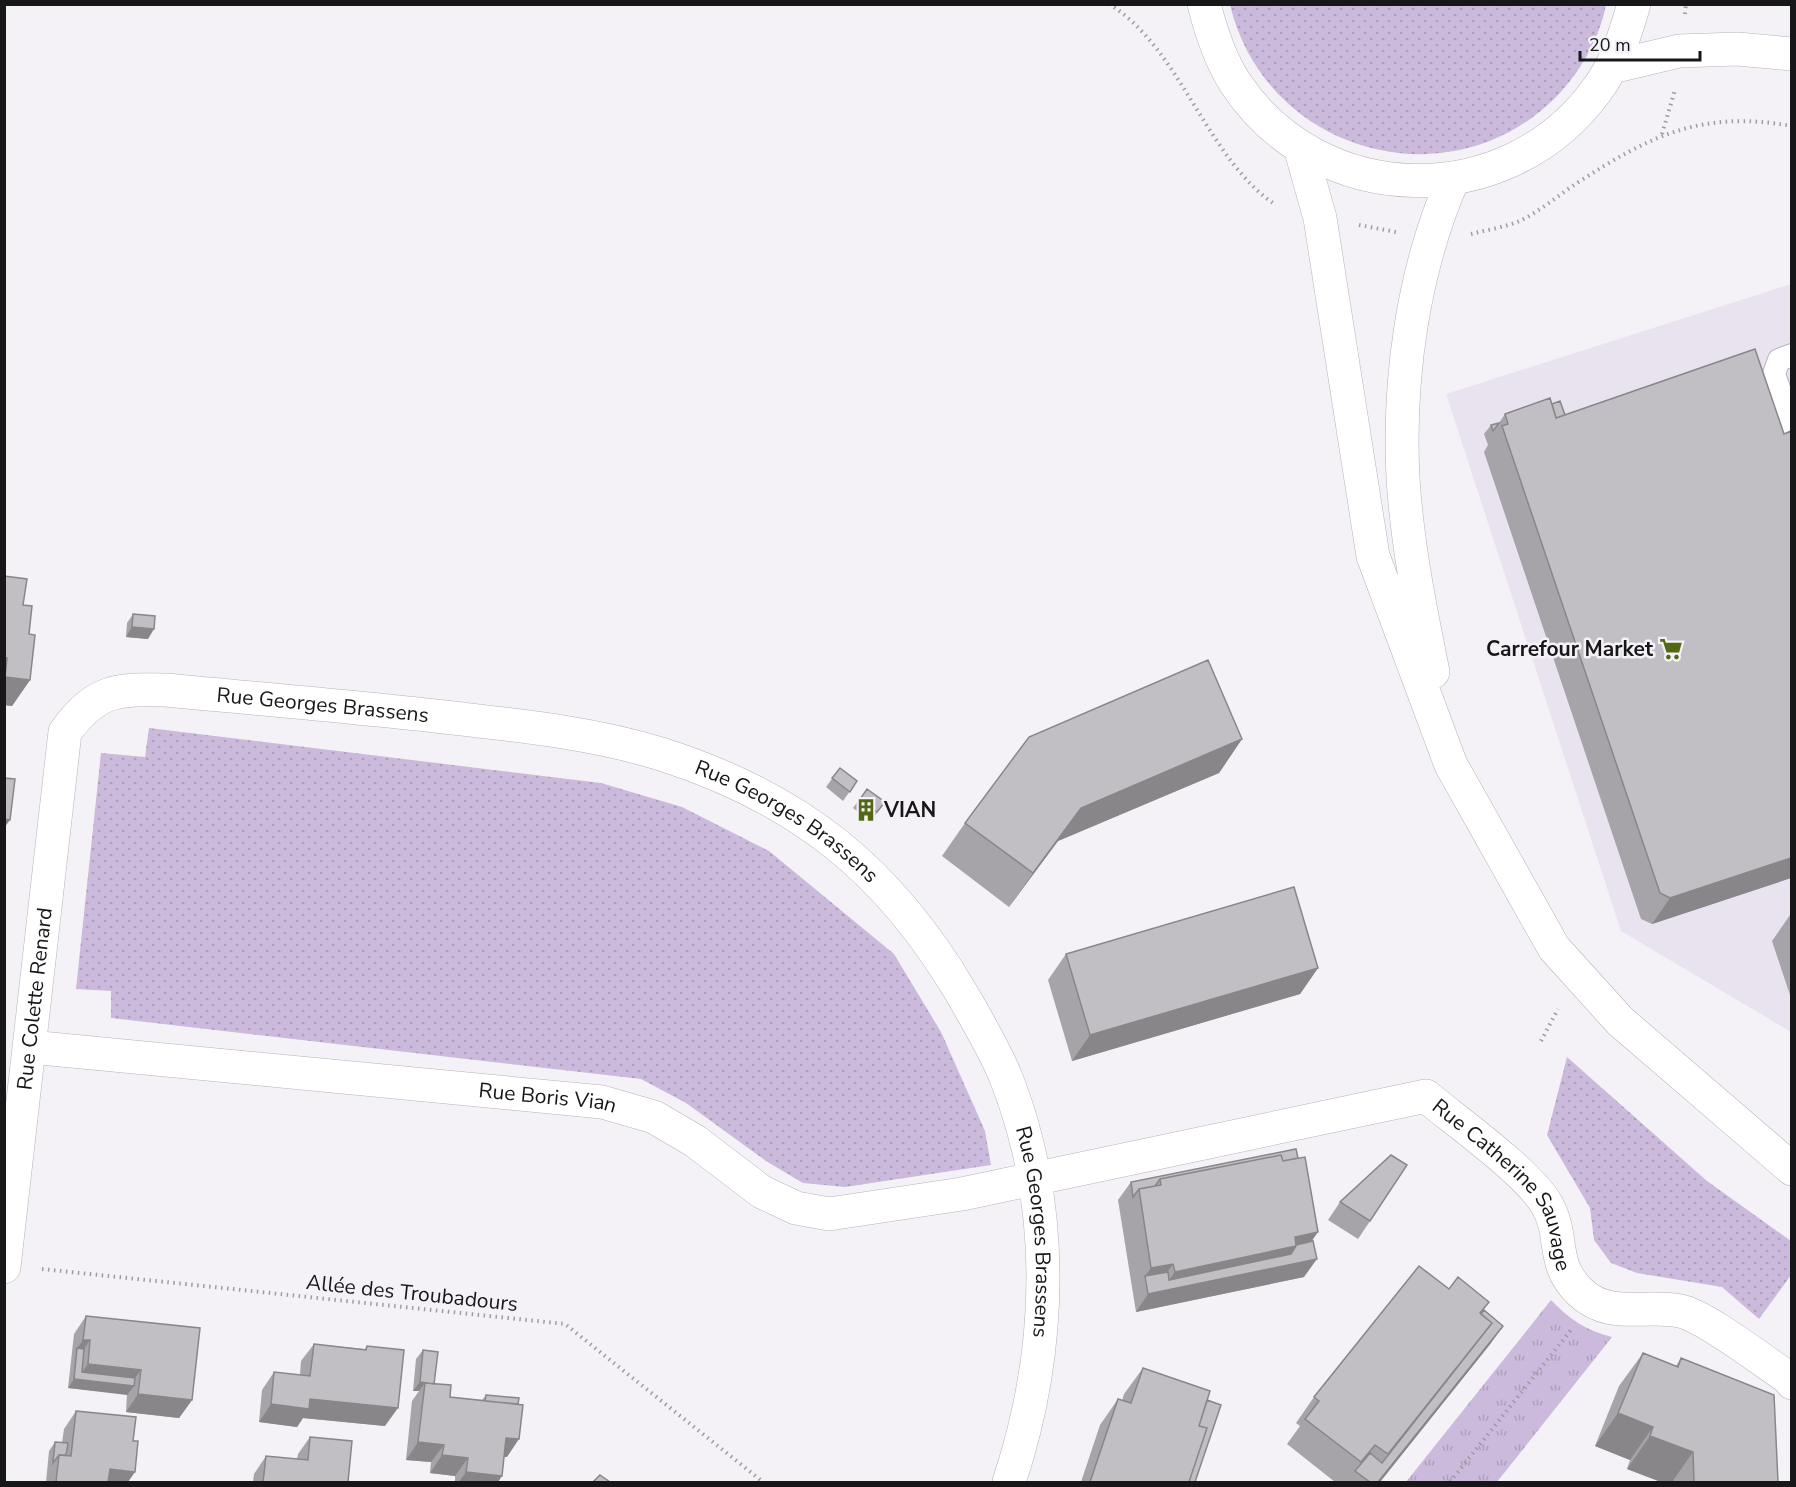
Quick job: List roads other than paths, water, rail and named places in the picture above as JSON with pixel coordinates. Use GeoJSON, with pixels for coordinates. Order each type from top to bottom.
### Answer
{"type":"FeatureCollection","features":[{"type":"Feature","properties":{"kind":"street"},"geometry":{"type":"LineString","coordinates":[[1204,4],[1222,57],[1236,84],[1274,126],[1300,147],[1336,165],[1374,177],[1413,182],[1453,179],[1508,163],[1557,133],[1597,91],[1612,67],[1625,36],[1634,4]]}},
{"type":"Feature","properties":{"kind":"street"},"geometry":{"type":"LineString","coordinates":[[1612,67],[1679,51],[1737,49],[1791,54]]}},
{"type":"Feature","properties":{"kind":"street"},"geometry":{"type":"LineString","coordinates":[[1300,147],[1320,218],[1373,556],[1451,765],[1554,948],[1620,1021],[1791,1169]]}},
{"type":"Feature","properties":{"kind":"street"},"geometry":{"type":"LineString","coordinates":[[1451,765],[1416,587],[1403,478],[1406,350],[1431,239],[1453,179]]}},
{"type":"Feature","properties":{"kind":"street","name":"Rue Georges Brassens"},"geometry":{"type":"LineString","coordinates":[[65,732],[82,709],[104,695],[133,690],[165,690],[571,732],[661,754],[745,785],[814,826],[877,879],[917,926],[945,965],[979,1023],[1004,1073],[1029,1150],[1043,1244],[1043,1300],[1031,1398],[1020,1449],[1009,1482]]}},
{"type":"Feature","properties":{"kind":"street","name":"Rue Colette Renard"},"geometry":{"type":"LineString","coordinates":[[5,1266],[65,732]]}},
{"type":"Feature","properties":{"kind":"street","name":"Rue Boris Vian"},"geometry":{"type":"LineString","coordinates":[[30,1047],[602,1102],[654,1117],[695,1141],[762,1192],[796,1208],[829,1214],[962,1194],[1035,1179]]}},
{"type":"Feature","properties":{"kind":"street","name":"Rue Catherine Sauvage"},"geometry":{"type":"LineString","coordinates":[[1035,1179],[1426,1096],[1534,1187],[1548,1207],[1553,1219],[1563,1271],[1580,1293],[1594,1302],[1617,1310],[1681,1311],[1699,1319],[1788,1377],[1791,1383]]}},
{"type":"Feature","properties":{"kind":"lane"},"geometry":{"type":"LineString","coordinates":[[1791,356],[1779,360],[1774,374],[1791,426]]}},
{"type":"Feature","properties":{"kind":"place","name":"Carrefour Market"},"geometry":{"type":"Point","coordinates":[1671,649]}},
{"type":"Feature","properties":{"kind":"place","name":"VIAN"},"geometry":{"type":"Point","coordinates":[866,810]}}]}
